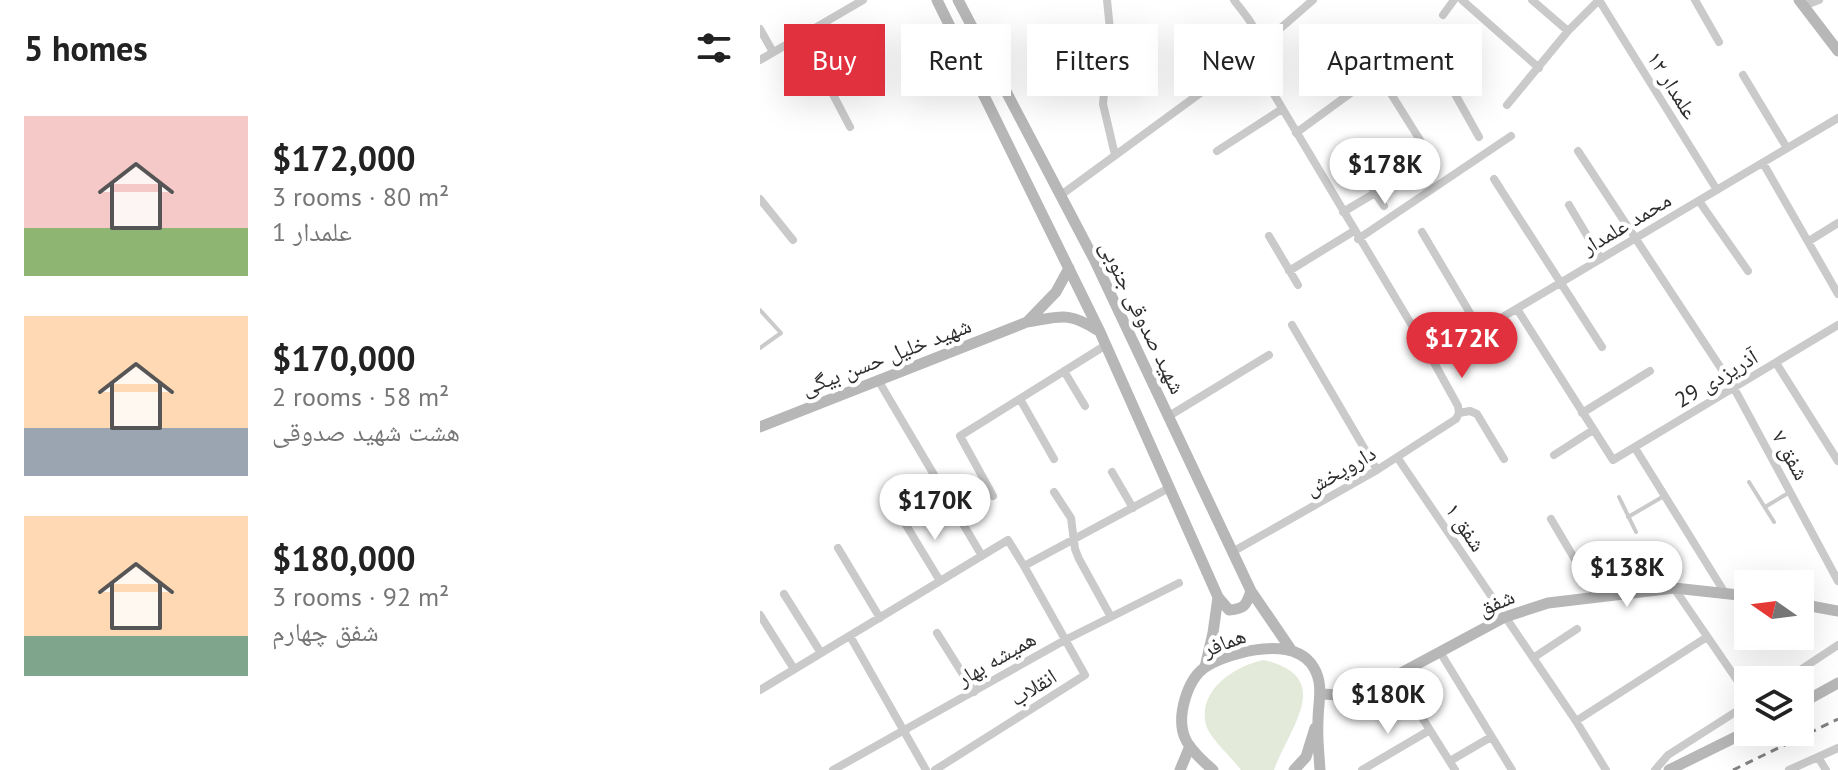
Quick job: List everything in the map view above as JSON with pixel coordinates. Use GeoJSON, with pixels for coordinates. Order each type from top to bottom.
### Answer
{"type":"FeatureCollection","features":[{"type":"Feature","properties":{"kind":"main road","name":"شهید صدوقی جنوبی"},"geometry":{"type":"LineString","coordinates":[[937,0],[1100,332],[1218,597]]}},
{"type":"Feature","properties":{"kind":"main road","name":"شهید صدوقی جنوبی"},"geometry":{"type":"LineString","coordinates":[[958,0],[1061,195],[1251,591],[1292,651]]}},
{"type":"Feature","properties":{"kind":"main road"},"geometry":{"type":"LineString","coordinates":[[1801,3],[1838,51]]}},
{"type":"Feature","properties":{"kind":"main road"},"geometry":{"type":"LineString","coordinates":[[1027,322],[1056,292],[1069,268]]}},
{"type":"Feature","properties":{"kind":"main road"},"geometry":{"type":"LineString","coordinates":[[1027,322],[1065,316],[1079,318],[1100,332]]}},
{"type":"Feature","properties":{"kind":"main road","name":"شهید خلیل حسن بیگی"},"geometry":{"type":"LineString","coordinates":[[760,427],[1027,322]]}},
{"type":"Feature","properties":{"kind":"main road","name":"شفق"},"geometry":{"type":"LineString","coordinates":[[1322,694],[1358,696],[1505,617],[1548,603],[1674,588],[1734,594]]}},
{"type":"Feature","properties":{"kind":"main road"},"geometry":{"type":"LineString","coordinates":[[1218,597],[1229,610],[1241,609],[1247,604],[1251,591]]}},
{"type":"Feature","properties":{"kind":"main road"},"geometry":{"type":"LineString","coordinates":[[1205,667],[1218,597]]}},
{"type":"Feature","properties":{"kind":"main road"},"geometry":{"type":"LineString","coordinates":[[1814,607],[1838,611]]}},
{"type":"Feature","properties":{"kind":"main road","name":"همافر"},"geometry":{"type":"LineString","coordinates":[[1190,746],[1183,730],[1184,702],[1205,667],[1245,651],[1267,648],[1292,651]]}},
{"type":"Feature","properties":{"kind":"main road"},"geometry":{"type":"LineString","coordinates":[[1292,651],[1303,656],[1314,668],[1322,694],[1318,720],[1306,757],[1307,770]]}},
{"type":"Feature","properties":{"kind":"main road"},"geometry":{"type":"LineString","coordinates":[[1814,696],[1838,683]]}},
{"type":"Feature","properties":{"kind":"main road"},"geometry":{"type":"LineString","coordinates":[[1318,720],[1320,770]]}},
{"type":"Feature","properties":{"kind":"main road"},"geometry":{"type":"LineString","coordinates":[[1669,770],[1734,738]]}},
{"type":"Feature","properties":{"kind":"main road"},"geometry":{"type":"LineString","coordinates":[[1180,770],[1190,746],[1213,770]]}},
{"type":"Feature","properties":{"kind":"main road"},"geometry":{"type":"LineString","coordinates":[[1294,770],[1306,757]]}},
{"type":"Feature","properties":{"kind":"street"},"geometry":{"type":"LineString","coordinates":[[822,24],[850,3],[863,0]]}},
{"type":"Feature","properties":{"kind":"street"},"geometry":{"type":"LineString","coordinates":[[1107,0],[1110,30],[1103,104],[1115,155]]}},
{"type":"Feature","properties":{"kind":"street"},"geometry":{"type":"LineString","coordinates":[[1234,0],[1251,24]]}},
{"type":"Feature","properties":{"kind":"street"},"geometry":{"type":"LineString","coordinates":[[1283,26],[1313,0]]}},
{"type":"Feature","properties":{"kind":"street"},"geometry":{"type":"LineString","coordinates":[[1443,15],[1454,0]]}},
{"type":"Feature","properties":{"kind":"street"},"geometry":{"type":"LineString","coordinates":[[1462,0],[1539,68]]}},
{"type":"Feature","properties":{"kind":"street"},"geometry":{"type":"LineString","coordinates":[[1532,0],[1568,31]]}},
{"type":"Feature","properties":{"kind":"street"},"geometry":{"type":"LineString","coordinates":[[1507,105],[1568,31],[1599,0]]}},
{"type":"Feature","properties":{"kind":"street","name":"علمدار ۱۲"},"geometry":{"type":"LineString","coordinates":[[1599,0],[1717,190]]}},
{"type":"Feature","properties":{"kind":"street"},"geometry":{"type":"LineString","coordinates":[[1695,0],[1719,42]]}},
{"type":"Feature","properties":{"kind":"street"},"geometry":{"type":"LineString","coordinates":[[1801,3],[1819,0]]}},
{"type":"Feature","properties":{"kind":"street"},"geometry":{"type":"LineString","coordinates":[[760,29],[773,52]]}},
{"type":"Feature","properties":{"kind":"street"},"geometry":{"type":"LineString","coordinates":[[760,60],[784,46]]}},
{"type":"Feature","properties":{"kind":"street"},"geometry":{"type":"LineString","coordinates":[[1743,75],[1787,148]]}},
{"type":"Feature","properties":{"kind":"street"},"geometry":{"type":"LineString","coordinates":[[834,96],[850,127]]}},
{"type":"Feature","properties":{"kind":"street"},"geometry":{"type":"LineString","coordinates":[[1061,195],[1196,96]]}},
{"type":"Feature","properties":{"kind":"street"},"geometry":{"type":"LineString","coordinates":[[1274,96],[1432,359],[1459,413],[1470,411],[1477,414],[1504,459]]}},
{"type":"Feature","properties":{"kind":"street"},"geometry":{"type":"LineString","coordinates":[[1296,133],[1347,96]]}},
{"type":"Feature","properties":{"kind":"street"},"geometry":{"type":"LineString","coordinates":[[1392,96],[1430,156]]}},
{"type":"Feature","properties":{"kind":"street"},"geometry":{"type":"LineString","coordinates":[[1456,96],[1479,137]]}},
{"type":"Feature","properties":{"kind":"street"},"geometry":{"type":"LineString","coordinates":[[1217,151],[1282,109]]}},
{"type":"Feature","properties":{"kind":"street","name":"محمد علمدار"},"geometry":{"type":"LineString","coordinates":[[1432,359],[1838,118]]}},
{"type":"Feature","properties":{"kind":"street"},"geometry":{"type":"LineString","coordinates":[[1289,271],[1356,235],[1511,136]]}},
{"type":"Feature","properties":{"kind":"street","name":"شفق ۷"},"geometry":{"type":"LineString","coordinates":[[1578,151],[1734,388],[1838,581]]}},
{"type":"Feature","properties":{"kind":"street"},"geometry":{"type":"LineString","coordinates":[[1763,163],[1809,241],[1834,276],[1838,294]]}},
{"type":"Feature","properties":{"kind":"street"},"geometry":{"type":"LineString","coordinates":[[1494,179],[1602,347]]}},
{"type":"Feature","properties":{"kind":"street"},"geometry":{"type":"LineString","coordinates":[[1367,180],[1384,206]]}},
{"type":"Feature","properties":{"kind":"street"},"geometry":{"type":"LineString","coordinates":[[1343,212],[1375,193]]}},
{"type":"Feature","properties":{"kind":"street"},"geometry":{"type":"LineString","coordinates":[[760,199],[793,240]]}},
{"type":"Feature","properties":{"kind":"street"},"geometry":{"type":"LineString","coordinates":[[1699,201],[1748,271]]}},
{"type":"Feature","properties":{"kind":"street"},"geometry":{"type":"LineString","coordinates":[[1569,205],[1601,259]]}},
{"type":"Feature","properties":{"kind":"street"},"geometry":{"type":"LineString","coordinates":[[1809,241],[1838,223]]}},
{"type":"Feature","properties":{"kind":"street"},"geometry":{"type":"LineString","coordinates":[[1422,232],[1480,330]]}},
{"type":"Feature","properties":{"kind":"street"},"geometry":{"type":"LineString","coordinates":[[1269,236],[1298,285]]}},
{"type":"Feature","properties":{"kind":"street"},"geometry":{"type":"LineString","coordinates":[[1517,309],[1593,430],[1554,455]]}},
{"type":"Feature","properties":{"kind":"street"},"geometry":{"type":"LineString","coordinates":[[1292,325],[1377,470]]}},
{"type":"Feature","properties":{"kind":"street","name":"آذریزدی 29"},"geometry":{"type":"LineString","coordinates":[[1593,430],[1613,460],[1838,325]]}},
{"type":"Feature","properties":{"kind":"street"},"geometry":{"type":"LineString","coordinates":[[993,496],[960,436],[1106,345]]}},
{"type":"Feature","properties":{"kind":"street"},"geometry":{"type":"LineString","coordinates":[[1169,416],[1269,355]]}},
{"type":"Feature","properties":{"kind":"street"},"geometry":{"type":"LineString","coordinates":[[1776,363],[1838,461]]}},
{"type":"Feature","properties":{"kind":"street"},"geometry":{"type":"LineString","coordinates":[[1064,371],[1085,406]]}},
{"type":"Feature","properties":{"kind":"street"},"geometry":{"type":"LineString","coordinates":[[1582,413],[1650,371]]}},
{"type":"Feature","properties":{"kind":"street"},"geometry":{"type":"LineString","coordinates":[[760,690],[982,556],[878,380]]}},
{"type":"Feature","properties":{"kind":"street"},"geometry":{"type":"LineString","coordinates":[[1020,399],[1054,459]]}},
{"type":"Feature","properties":{"kind":"street","name":"داروپخش"},"geometry":{"type":"LineString","coordinates":[[1234,551],[1377,470],[1456,419],[1459,413]]}},
{"type":"Feature","properties":{"kind":"street"},"geometry":{"type":"LineString","coordinates":[[1635,448],[1725,593]]}},
{"type":"Feature","properties":{"kind":"street","name":"شفق ۱"},"geometry":{"type":"LineString","coordinates":[[1397,457],[1606,770]]}},
{"type":"Feature","properties":{"kind":"street"},"geometry":{"type":"LineString","coordinates":[[1112,472],[1133,508]]}},
{"type":"Feature","properties":{"kind":"street"},"geometry":{"type":"LineString","coordinates":[[1024,566],[1169,488]]}},
{"type":"Feature","properties":{"kind":"street"},"geometry":{"type":"LineString","coordinates":[[1054,492],[1071,518],[1079,559],[1111,617]]}},
{"type":"Feature","properties":{"kind":"street"},"geometry":{"type":"LineString","coordinates":[[1551,519],[1596,595]]}},
{"type":"Feature","properties":{"kind":"street"},"geometry":{"type":"LineString","coordinates":[[903,520],[940,581]]}},
{"type":"Feature","properties":{"kind":"street","name":"انقلاب"},"geometry":{"type":"LineString","coordinates":[[935,770],[1085,675],[1008,540],[982,556]]}},
{"type":"Feature","properties":{"kind":"street"},"geometry":{"type":"LineString","coordinates":[[838,548],[880,618]]}},
{"type":"Feature","properties":{"kind":"street","name":"همیشه بهار"},"geometry":{"type":"LineString","coordinates":[[833,770],[1065,640],[1179,583]]}},
{"type":"Feature","properties":{"kind":"street"},"geometry":{"type":"LineString","coordinates":[[1674,588],[1734,676]]}},
{"type":"Feature","properties":{"kind":"street"},"geometry":{"type":"LineString","coordinates":[[784,594],[821,653]]}},
{"type":"Feature","properties":{"kind":"street"},"geometry":{"type":"LineString","coordinates":[[760,615],[794,669]]}},
{"type":"Feature","properties":{"kind":"street"},"geometry":{"type":"LineString","coordinates":[[1533,658],[1577,629]]}},
{"type":"Feature","properties":{"kind":"street"},"geometry":{"type":"LineString","coordinates":[[937,633],[974,692]]}},
{"type":"Feature","properties":{"kind":"street"},"geometry":{"type":"LineString","coordinates":[[850,636],[926,770]]}},
{"type":"Feature","properties":{"kind":"street"},"geometry":{"type":"LineString","coordinates":[[1576,721],[1707,637]]}},
{"type":"Feature","properties":{"kind":"street"},"geometry":{"type":"LineString","coordinates":[[1806,666],[1838,645]]}},
{"type":"Feature","properties":{"kind":"street"},"geometry":{"type":"LineString","coordinates":[[1440,652],[1512,770]]}},
{"type":"Feature","properties":{"kind":"street"},"geometry":{"type":"LineString","coordinates":[[1396,676],[1455,770]]}},
{"type":"Feature","properties":{"kind":"street"},"geometry":{"type":"LineString","coordinates":[[1655,770],[1668,755],[1734,713]]}},
{"type":"Feature","properties":{"kind":"street"},"geometry":{"type":"LineString","coordinates":[[1362,770],[1430,730]]}},
{"type":"Feature","properties":{"kind":"street"},"geometry":{"type":"LineString","coordinates":[[1450,761],[1491,737]]}},
{"type":"Feature","properties":{"kind":"street"},"geometry":{"type":"LineString","coordinates":[[1789,770],[1838,748]]}},
{"type":"Feature","properties":{"kind":"street"},"geometry":{"type":"LineString","coordinates":[[1818,757],[1826,770]]}},
{"type":"Feature","properties":{"kind":"lane"},"geometry":{"type":"LineString","coordinates":[[760,310],[781,333],[760,348]]}},
{"type":"Feature","properties":{"kind":"lane"},"geometry":{"type":"LineString","coordinates":[[1749,482],[1774,522]]}},
{"type":"Feature","properties":{"kind":"lane"},"geometry":{"type":"LineString","coordinates":[[1765,507],[1791,491]]}},
{"type":"Feature","properties":{"kind":"lane"},"geometry":{"type":"LineString","coordinates":[[1628,517],[1664,495]]}},
{"type":"Feature","properties":{"kind":"lane"},"geometry":{"type":"LineString","coordinates":[[1619,497],[1636,532]]}},
{"type":"Feature","properties":{"kind":"green space"},"geometry":{"type":"Polygon","coordinates":[[[1263,660],[1285,668],[1298,678],[1303,690],[1302,705],[1274,770],[1241,770],[1208,730],[1207,701],[1230,674],[1263,660]]]}},
{"type":"Feature","properties":{"kind":"railway"},"geometry":{"type":"LineString","coordinates":[[1733,770],[1838,719]]}}]}
